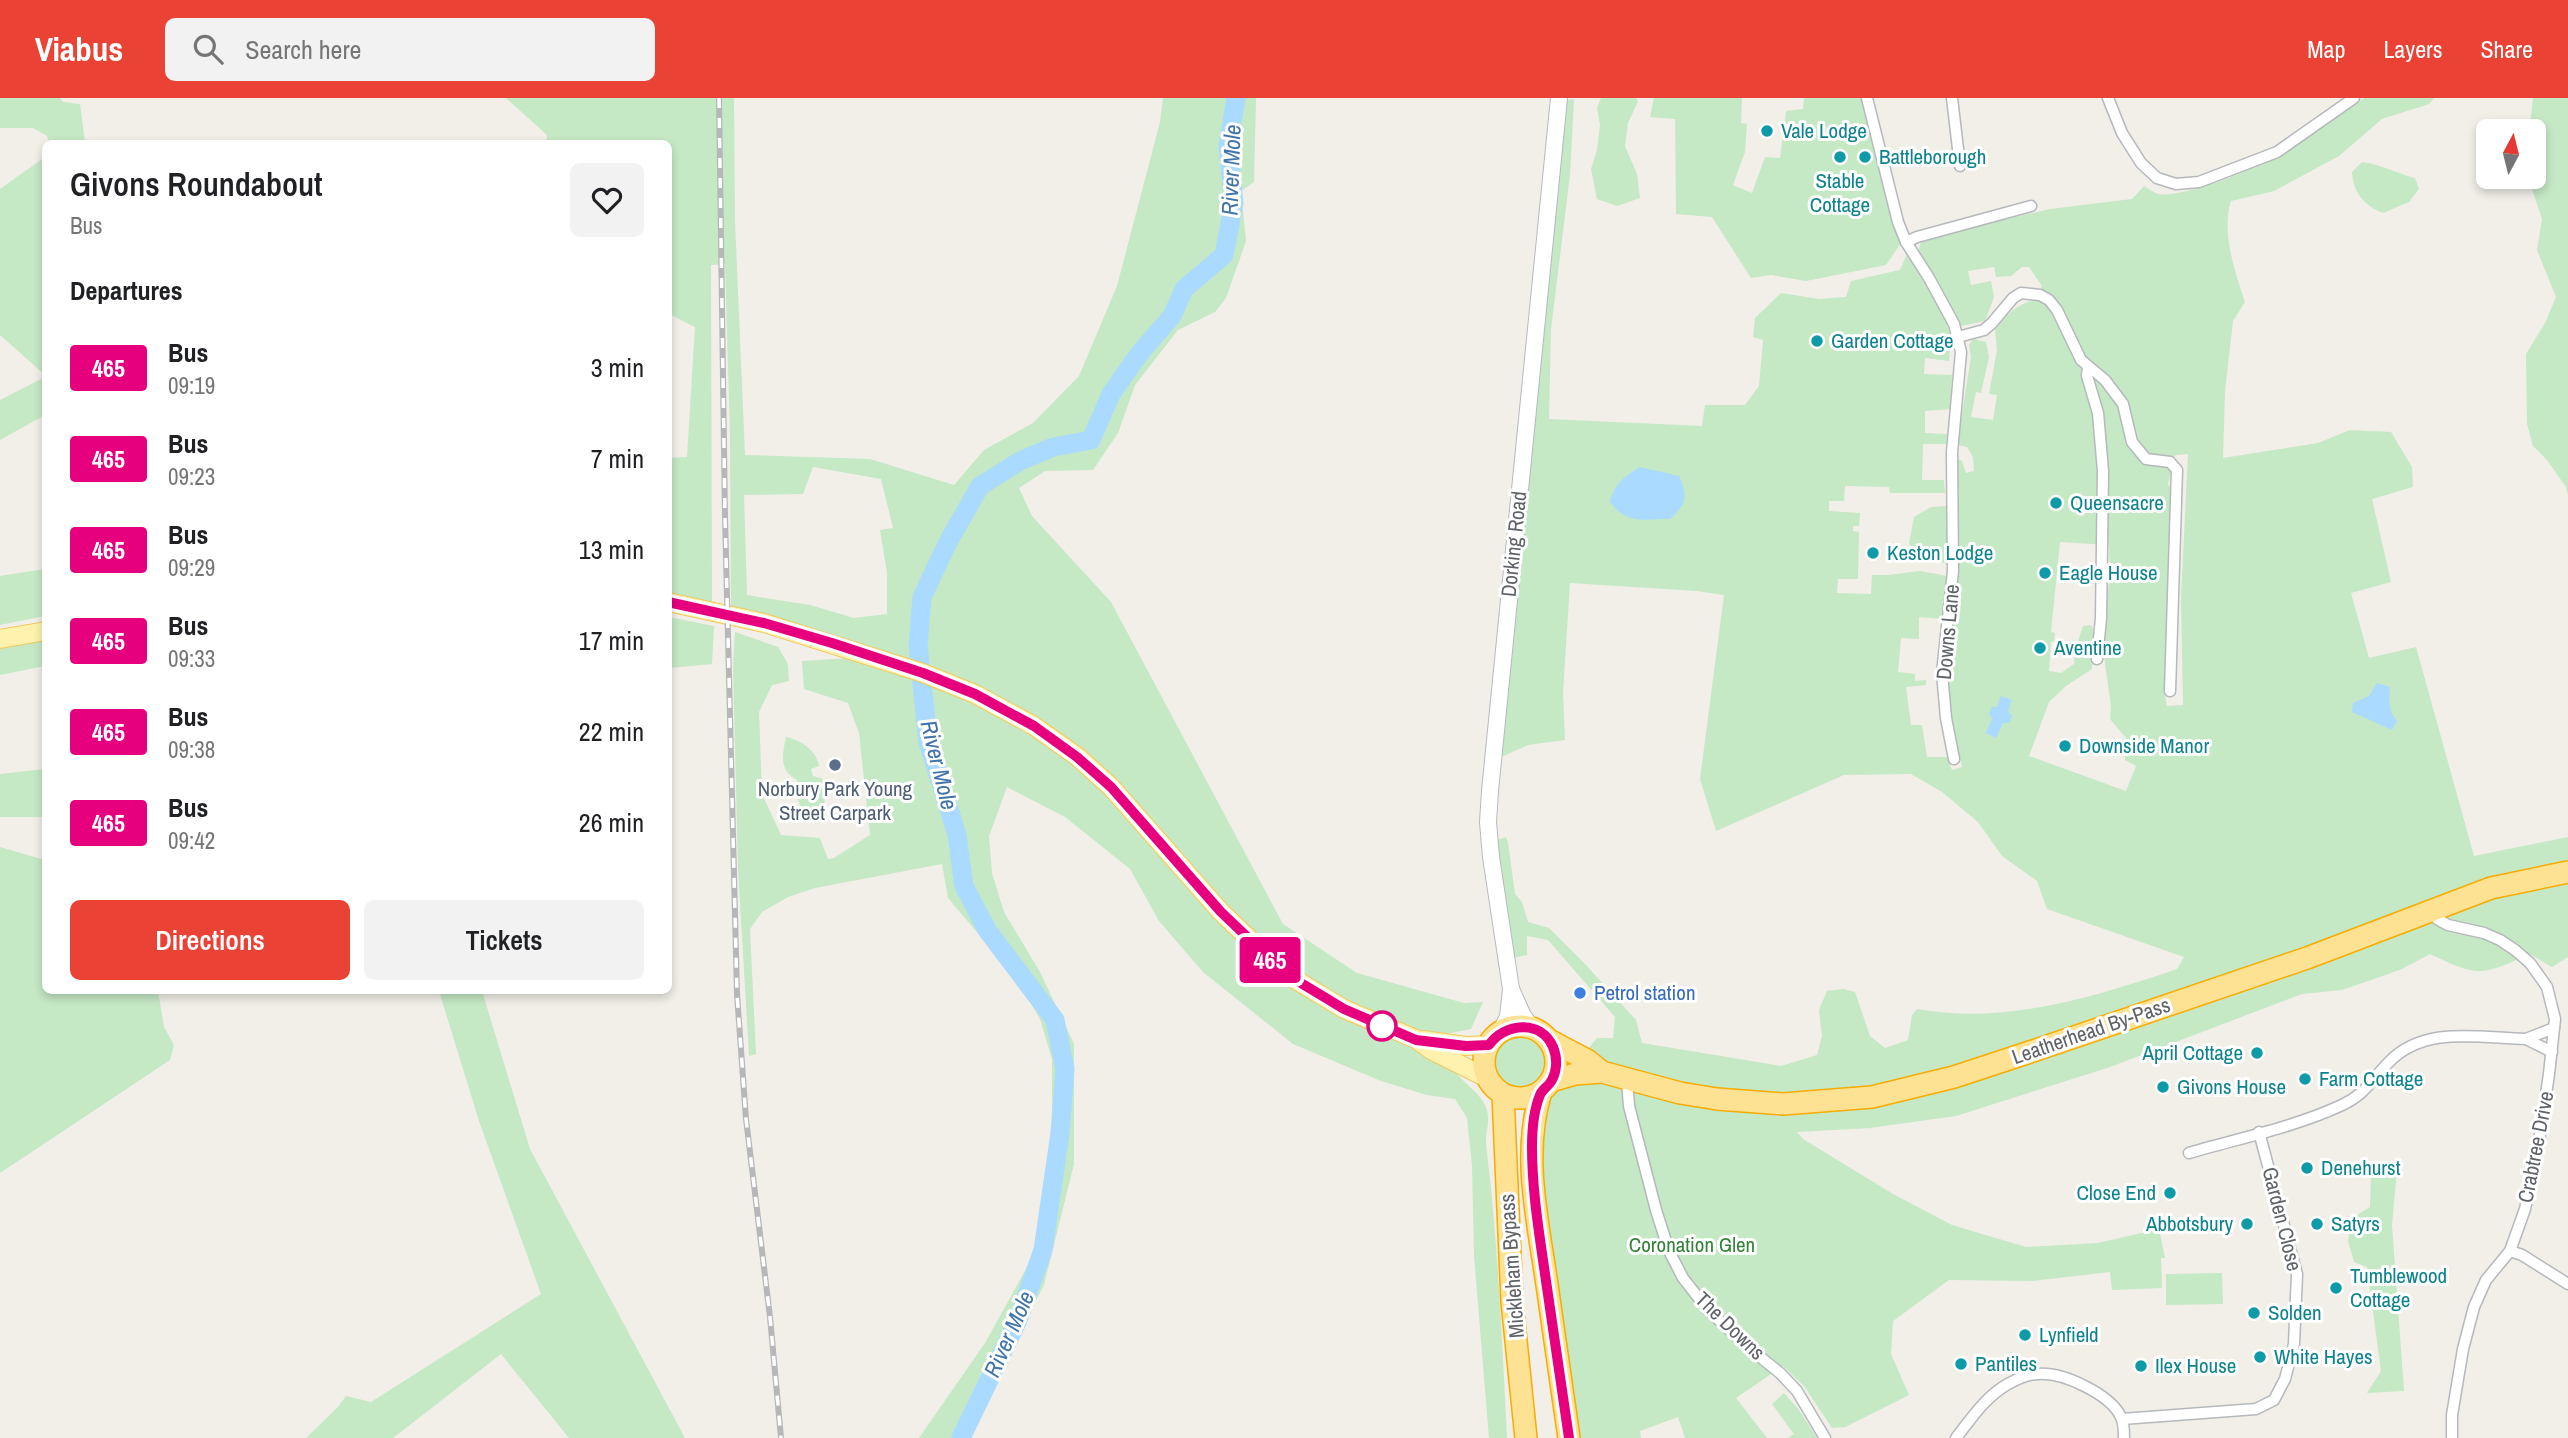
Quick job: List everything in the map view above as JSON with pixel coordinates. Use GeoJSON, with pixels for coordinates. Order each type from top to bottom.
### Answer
{"type":"FeatureCollection","features":[{"type":"Feature","properties":{"kind":"highway","name":"Leatherhead By-Pass"},"geometry":{"type":"LineString","coordinates":[[1541,1034],[1587,1060],[1602,1072],[1717,1099],[1783,1104],[1872,1097],[1966,1073],[2280,967],[2491,888],[2568,872]]}},
{"type":"Feature","properties":{"kind":"highway"},"geometry":{"type":"LineString","coordinates":[[1522,1026],[1541,1034],[1556,1057],[1556,1069],[1546,1086],[1522,1098],[1496,1087],[1485,1068],[1485,1056],[1494,1039],[1511,1027],[1522,1026]]}},
{"type":"Feature","properties":{"kind":"highway","name":"Leatherhead By-Pass"},"geometry":{"type":"LineString","coordinates":[[1546,1086],[1576,1074],[1602,1072]]}},
{"type":"Feature","properties":{"kind":"highway","name":"Mickleham Bypass"},"geometry":{"type":"LineString","coordinates":[[1546,1086],[1532,1129],[1532,1159],[1537,1220],[1569,1438]]}},
{"type":"Feature","properties":{"kind":"highway","name":"Mickleham Bypass"},"geometry":{"type":"LineString","coordinates":[[1496,1087],[1512,1302],[1526,1438]]}},
{"type":"Feature","properties":{"kind":"main road","name":"Dorking Road"},"geometry":{"type":"LineString","coordinates":[[1494,1039],[1508,1017],[1511,989],[1491,857],[1489,802],[1559,98]]}},
{"type":"Feature","properties":{"kind":"main road"},"geometry":{"type":"LineString","coordinates":[[672,603],[764,623],[869,655],[975,694],[1034,726],[1077,757],[1111,787],[1221,912],[1286,974],[1344,1009],[1416,1040],[1496,1087]]}},
{"type":"Feature","properties":{"kind":"main road"},"geometry":{"type":"LineString","coordinates":[[0,639],[42,632]]}},
{"type":"Feature","properties":{"kind":"main road","name":"Dorking Road"},"geometry":{"type":"LineString","coordinates":[[1511,989],[1523,1016],[1541,1034]]}},
{"type":"Feature","properties":{"kind":"main road"},"geometry":{"type":"LineString","coordinates":[[1416,1040],[1466,1046],[1494,1039]]}},
{"type":"Feature","properties":{"kind":"street","name":"Downs Lane"},"geometry":{"type":"LineString","coordinates":[[1867,98],[1892,205],[1906,242],[1948,311],[1958,337],[1960,369],[1952,452],[1953,571],[1942,673],[1945,718],[1954,759]]}},
{"type":"Feature","properties":{"kind":"street"},"geometry":{"type":"LineString","coordinates":[[1952,98],[1960,166]]}},
{"type":"Feature","properties":{"kind":"street"},"geometry":{"type":"LineString","coordinates":[[2108,98],[2122,133],[2141,163],[2157,178],[2176,184],[2199,182],[2277,152],[2354,98]]}},
{"type":"Feature","properties":{"kind":"street"},"geometry":{"type":"LineString","coordinates":[[1906,242],[2031,206]]}},
{"type":"Feature","properties":{"kind":"street"},"geometry":{"type":"LineString","coordinates":[[1958,337],[1984,330],[2013,298],[2021,293],[2040,295],[2049,300],[2057,310],[2076,352],[2088,367],[2105,380],[2123,404],[2132,442],[2146,459],[2170,462],[2178,470],[2170,691]]}},
{"type":"Feature","properties":{"kind":"street"},"geometry":{"type":"LineString","coordinates":[[2088,367],[2087,376],[2098,413],[2103,471],[2101,618],[2097,659]]}},
{"type":"Feature","properties":{"kind":"street","name":"Crabtree Drive"},"geometry":{"type":"LineString","coordinates":[[2431,911],[2437,919],[2448,925],[2484,933],[2500,940],[2530,963],[2551,995],[2555,1010],[2552,1052],[2525,1209],[2510,1251],[2486,1280],[2474,1307],[2463,1349],[2452,1415],[2452,1438]]}},
{"type":"Feature","properties":{"kind":"street"},"geometry":{"type":"LineString","coordinates":[[2189,1153],[2332,1109],[2355,1098],[2362,1094],[2389,1061],[2410,1046],[2440,1036],[2526,1039],[2554,1028]]}},
{"type":"Feature","properties":{"kind":"street"},"geometry":{"type":"LineString","coordinates":[[2526,1039],[2552,1052]]}},
{"type":"Feature","properties":{"kind":"street","name":"The Downs"},"geometry":{"type":"LineString","coordinates":[[1627,1080],[1629,1106],[1656,1210],[1669,1251],[1683,1278],[1708,1310],[1797,1391],[1825,1438]]}},
{"type":"Feature","properties":{"kind":"street","name":"Garden Close"},"geometry":{"type":"LineString","coordinates":[[2122,1419],[2256,1409],[2274,1400],[2285,1379],[2294,1344],[2297,1274],[2259,1132]]}},
{"type":"Feature","properties":{"kind":"street"},"geometry":{"type":"LineString","coordinates":[[2510,1251],[2522,1255],[2568,1284]]}},
{"type":"Feature","properties":{"kind":"street"},"geometry":{"type":"LineString","coordinates":[[1956,1438],[1981,1406],[1999,1390],[2025,1376],[2039,1373],[2054,1375],[2099,1394],[2113,1406],[2122,1419],[2124,1438]]}},
{"type":"Feature","properties":{"kind":"green space"},"geometry":{"type":"Polygon","coordinates":[[[0,98],[60,98],[63,102],[80,104],[85,140],[48,140],[47,136],[33,128],[0,128],[0,98]]]}},
{"type":"Feature","properties":{"kind":"green space"},"geometry":{"type":"Polygon","coordinates":[[[506,98],[734,98],[735,222],[745,455],[870,459],[954,485],[984,450],[1033,423],[1079,376],[1117,286],[1160,122],[1163,98],[1256,98],[1254,182],[1241,191],[1246,241],[1226,298],[1215,312],[1178,330],[1135,385],[1118,433],[1093,470],[1045,471],[1019,488],[1032,516],[1111,602],[1283,924],[1357,973],[1464,1003],[1483,1002],[1471,1029],[1446,1034],[1449,1061],[1453,1069],[1483,1101],[1488,1117],[1486,1144],[1497,1254],[1507,1438],[1489,1438],[1474,1256],[1472,1166],[1467,1118],[1455,1099],[1427,1095],[1381,1081],[1293,1044],[1203,972],[1159,921],[1130,869],[1065,817],[1007,787],[989,836],[992,873],[1004,912],[1040,972],[1074,1044],[1074,1164],[1044,1285],[966,1438],[919,1438],[985,1343],[1040,1238],[1052,1153],[1052,1059],[1040,1019],[1019,982],[948,898],[942,864],[815,888],[788,897],[762,912],[750,929],[756,1054],[749,1056],[738,868],[733,666],[735,632],[778,647],[788,664],[789,681],[772,685],[759,712],[762,794],[781,835],[820,838],[828,859],[834,858],[870,835],[859,733],[848,703],[804,689],[802,661],[851,658],[843,638],[775,617],[731,608],[725,264],[711,265],[712,603],[672,594],[672,458],[687,457],[695,327],[672,316],[672,140],[546,140],[547,135],[506,98]],[[813,467],[803,494],[744,495],[747,595],[810,605],[854,618],[887,614],[887,573],[880,530],[893,528],[881,479],[813,467]]]}},
{"type":"Feature","properties":{"kind":"green space"},"geometry":{"type":"Polygon","coordinates":[[[1601,98],[1636,98],[1638,101],[1628,123],[1625,146],[1637,174],[1640,198],[1617,206],[1597,199],[1591,169],[1597,150],[1600,125],[1597,108],[1601,98]]]}},
{"type":"Feature","properties":{"kind":"green space"},"geometry":{"type":"Polygon","coordinates":[[[1654,98],[1742,98],[1741,123],[1747,124],[1745,152],[1733,185],[1752,193],[1765,157],[1780,158],[1786,111],[1803,109],[1804,98],[1863,98],[1886,201],[1901,243],[1886,265],[1806,281],[1771,275],[1751,278],[1712,217],[1676,214],[1675,119],[1650,117],[1654,98]]]}},
{"type":"Feature","properties":{"kind":"green space"},"geometry":{"type":"Polygon","coordinates":[[[2364,98],[2434,98],[2429,104],[2382,119],[2339,156],[2274,191],[2231,201],[2228,239],[2245,302],[2233,321],[2225,391],[2223,458],[2318,443],[2350,430],[2391,432],[2412,467],[2413,487],[2372,499],[2391,582],[2351,593],[2369,658],[2416,647],[2474,856],[2568,837],[2568,861],[2483,878],[2404,911],[2184,991],[1955,1068],[1883,1085],[1812,1094],[1727,1091],[1620,1073],[1592,1057],[1588,1049],[1597,1038],[1613,1038],[1615,1017],[1548,940],[1527,936],[1527,955],[1512,958],[1497,840],[1506,837],[1508,842],[1515,894],[1522,902],[1528,922],[1549,928],[1585,964],[1636,1020],[1642,1043],[1781,1066],[1817,1055],[1822,1036],[1819,1010],[1827,991],[1843,989],[1855,992],[1870,1036],[1885,1048],[1908,1040],[1912,1015],[1917,1009],[1983,1013],[2049,1005],[2114,989],[2177,969],[2184,957],[2047,909],[2037,881],[2002,856],[1978,822],[1942,792],[1911,774],[1844,775],[1716,831],[1700,779],[1724,595],[1570,583],[1563,693],[1565,740],[1528,745],[1501,757],[1567,100],[1574,99],[1570,175],[1551,329],[1549,419],[1702,426],[1705,405],[1745,405],[1759,386],[1763,340],[1753,337],[1755,318],[1781,293],[1819,299],[1846,297],[1851,281],[1900,270],[1907,254],[1939,303],[1951,336],[1949,361],[1925,358],[1924,374],[1952,375],[1950,409],[1925,411],[1925,433],[1947,434],[1946,444],[1923,444],[1922,480],[1944,480],[1945,493],[1890,493],[1889,487],[1845,486],[1844,501],[1829,501],[1829,511],[1860,513],[1859,526],[1853,526],[1853,531],[1859,532],[1858,579],[1838,579],[1837,593],[1871,594],[1872,575],[1920,571],[1947,576],[1943,619],[1919,617],[1919,639],[1901,638],[1898,672],[1915,674],[1915,681],[1926,680],[1926,685],[1906,687],[1911,725],[1922,725],[1927,757],[1947,757],[1952,770],[1962,767],[1948,708],[1944,672],[1956,458],[1962,461],[1966,473],[1974,471],[1973,457],[1967,447],[1957,445],[1971,357],[1969,345],[1973,339],[1986,342],[1989,357],[1981,393],[1976,392],[1971,417],[1993,420],[1997,395],[1989,394],[1997,350],[1995,330],[2018,307],[2036,300],[2042,286],[2029,267],[2022,267],[2011,276],[1996,277],[1994,267],[1968,271],[1971,285],[1991,281],[1994,297],[1985,321],[1961,326],[1918,251],[1922,239],[2050,209],[2132,199],[2144,186],[2156,193],[2174,194],[2215,183],[2260,164],[2364,98]],[[2188,454],[2175,455],[2168,484],[2172,490],[2164,689],[2167,706],[2183,705],[2181,597],[2188,454]],[[2060,542],[2051,632],[2055,633],[2054,641],[2051,642],[2049,671],[2061,673],[2074,664],[2075,650],[2083,626],[2091,625],[2092,669],[2066,686],[2049,702],[2029,756],[2126,791],[2136,766],[2125,760],[2126,738],[2110,719],[2111,706],[2102,642],[2110,572],[2109,545],[2060,542]]]}},
{"type":"Feature","properties":{"kind":"green space"},"geometry":{"type":"Polygon","coordinates":[[[2533,98],[2568,98],[2568,495],[2566,487],[2547,460],[2533,446],[2527,424],[2526,354],[2545,323],[2556,297],[2537,250],[2542,219],[2532,189],[2546,189],[2546,119],[2530,119],[2533,98]]]}},
{"type":"Feature","properties":{"kind":"green space"},"geometry":{"type":"Polygon","coordinates":[[[42,159],[42,372],[0,335],[0,189],[42,159]]]}},
{"type":"Feature","properties":{"kind":"green space"},"geometry":{"type":"Polygon","coordinates":[[[2362,162],[2415,178],[2419,189],[2409,202],[2383,213],[2361,198],[2355,186],[2352,172],[2362,162]]]}},
{"type":"Feature","properties":{"kind":"green space"},"geometry":{"type":"Polygon","coordinates":[[[42,379],[42,417],[0,440],[0,400],[42,379]]]}},
{"type":"Feature","properties":{"kind":"green space"},"geometry":{"type":"Polygon","coordinates":[[[1946,506],[1948,564],[1922,558],[1909,544],[1914,517],[1931,507],[1946,506]]]}},
{"type":"Feature","properties":{"kind":"green space"},"geometry":{"type":"Polygon","coordinates":[[[42,569],[42,617],[0,625],[0,576],[42,569]]]}},
{"type":"Feature","properties":{"kind":"green space"},"geometry":{"type":"Polygon","coordinates":[[[672,618],[714,626],[712,664],[672,668],[672,618]]]}},
{"type":"Feature","properties":{"kind":"green space"},"geometry":{"type":"Polygon","coordinates":[[[42,641],[42,667],[0,675],[0,648],[42,641]]]}},
{"type":"Feature","properties":{"kind":"green space"},"geometry":{"type":"Polygon","coordinates":[[[786,737],[807,747],[818,761],[819,766],[811,769],[813,776],[823,779],[825,808],[818,814],[802,811],[797,796],[797,780],[787,772],[783,762],[786,737]]]}},
{"type":"Feature","properties":{"kind":"green space"},"geometry":{"type":"Polygon","coordinates":[[[42,769],[42,817],[0,817],[0,774],[42,769]]]}},
{"type":"Feature","properties":{"kind":"green space"},"geometry":{"type":"Polygon","coordinates":[[[0,847],[42,859],[42,994],[158,994],[164,1027],[174,1045],[170,1060],[0,1173],[0,847]]]}},
{"type":"Feature","properties":{"kind":"green space","name":"Coronation Glen"},"geometry":{"type":"Polygon","coordinates":[[[2568,877],[2568,957],[2552,967],[2530,954],[2497,968],[2477,971],[2459,967],[2430,954],[2402,969],[2342,990],[2302,994],[2110,1067],[1956,1116],[1870,1128],[1797,1132],[1803,1139],[1893,1194],[1952,1225],[2026,1247],[2098,1243],[2159,1229],[2165,1258],[2161,1258],[2162,1288],[2112,1290],[2110,1272],[2032,1281],[1949,1280],[1893,1321],[1891,1354],[1909,1395],[1845,1427],[1832,1428],[1804,1386],[1783,1366],[1736,1398],[1767,1438],[1685,1438],[1678,1417],[1640,1431],[1641,1438],[1575,1438],[1555,1302],[1539,1133],[1547,1104],[1556,1093],[1574,1083],[1596,1080],[1836,1107],[2462,907],[2568,877]]]}},
{"type":"Feature","properties":{"kind":"green space"},"geometry":{"type":"Polygon","coordinates":[[[440,994],[483,994],[530,1149],[685,1438],[569,1438],[501,1354],[393,1438],[306,1438],[346,1396],[371,1402],[541,1294],[479,1121],[440,994]]]}},
{"type":"Feature","properties":{"kind":"green space"},"geometry":{"type":"Polygon","coordinates":[[[1519,1035],[1538,1043],[1546,1062],[1538,1081],[1519,1089],[1500,1081],[1492,1062],[1500,1043],[1519,1035]]]}},
{"type":"Feature","properties":{"kind":"green space"},"geometry":{"type":"Polygon","coordinates":[[[2397,1169],[2392,1225],[2404,1391],[2367,1393],[2381,1371],[2367,1267],[2354,1262],[2348,1241],[2352,1218],[2370,1207],[2371,1173],[2397,1169]]]}},
{"type":"Feature","properties":{"kind":"green space"},"geometry":{"type":"Polygon","coordinates":[[[2222,1273],[2223,1304],[2166,1305],[2166,1274],[2222,1273]]]}},
{"type":"Feature","properties":{"kind":"green space"},"geometry":{"type":"Polygon","coordinates":[[[1784,1393],[1817,1438],[1788,1438],[1794,1434],[1772,1404],[1784,1393]]]}},
{"type":"Feature","properties":{"kind":"water"},"geometry":{"type":"Polygon","coordinates":[[[1640,467],[1679,476],[1685,494],[1683,504],[1670,519],[1636,519],[1623,514],[1610,502],[1621,481],[1640,467]]]}},
{"type":"Feature","properties":{"kind":"water"},"geometry":{"type":"Polygon","coordinates":[[[2377,683],[2390,687],[2390,706],[2397,721],[2392,730],[2352,712],[2353,703],[2369,696],[2377,683]]]}},
{"type":"Feature","properties":{"kind":"water"},"geometry":{"type":"Polygon","coordinates":[[[2001,696],[2012,700],[2008,711],[2012,716],[2009,723],[2003,723],[1996,738],[1986,733],[1992,719],[1989,714],[1992,707],[1997,707],[2001,696]]]}},
{"type":"Feature","properties":{"kind":"waterway","name":"River Mole"},"geometry":{"type":"LineString","coordinates":[[961,1438],[1018,1320],[1043,1250],[1060,1133],[1065,1069],[1055,1020],[987,930],[964,886],[957,835],[928,742],[918,645],[922,597],[948,542],[980,486],[1020,461],[1053,447],[1091,440],[1111,394],[1139,354],[1172,316],[1184,289],[1224,255],[1234,203],[1228,146],[1236,98]]}},
{"type":"Feature","properties":{"kind":"railway"},"geometry":{"type":"LineString","coordinates":[[719,98],[725,517],[737,994],[746,1119],[770,1317],[781,1438]]}},
{"type":"Feature","properties":{"kind":"bus line","name":"465"},"geometry":{"type":"LineString","coordinates":[[672,603],[764,623],[923,673],[975,694],[1034,726],[1077,757],[1111,787],[1221,912],[1258,949],[1286,974],[1344,1009],[1416,1040],[1466,1046],[1489,1045],[1500,1032],[1522,1026],[1541,1033],[1549,1040],[1556,1057],[1556,1069],[1551,1081],[1541,1092],[1534,1115],[1532,1159],[1537,1220],[1569,1438]]}},
{"type":"Feature","properties":{"kind":"place","name":"Vale Lodge"},"geometry":{"type":"Point","coordinates":[1767,131]}},
{"type":"Feature","properties":{"kind":"place","name":"Stable Cottage"},"geometry":{"type":"Point","coordinates":[1840,157]}},
{"type":"Feature","properties":{"kind":"place","name":"Battleborough"},"geometry":{"type":"Point","coordinates":[1865,157]}},
{"type":"Feature","properties":{"kind":"place","name":"Garden Cottage"},"geometry":{"type":"Point","coordinates":[1817,341]}},
{"type":"Feature","properties":{"kind":"place","name":"Queensacre"},"geometry":{"type":"Point","coordinates":[2056,503]}},
{"type":"Feature","properties":{"kind":"place","name":"Keston Lodge"},"geometry":{"type":"Point","coordinates":[1873,553]}},
{"type":"Feature","properties":{"kind":"place","name":"Eagle House"},"geometry":{"type":"Point","coordinates":[2045,573]}},
{"type":"Feature","properties":{"kind":"place","name":"Aventine"},"geometry":{"type":"Point","coordinates":[2040,648]}},
{"type":"Feature","properties":{"kind":"place","name":"Downside Manor"},"geometry":{"type":"Point","coordinates":[2065,746]}},
{"type":"Feature","properties":{"kind":"place","name":"Norbury Park Young Street Carpark"},"geometry":{"type":"Point","coordinates":[835,765]}},
{"type":"Feature","properties":{"kind":"place","name":"Petrol station"},"geometry":{"type":"Point","coordinates":[1580,993]}},
{"type":"Feature","properties":{"kind":"place","name":"April Cottage"},"geometry":{"type":"Point","coordinates":[2257,1053]}},
{"type":"Feature","properties":{"kind":"place","name":"Farm Cottage"},"geometry":{"type":"Point","coordinates":[2305,1079]}},
{"type":"Feature","properties":{"kind":"place","name":"Givons House"},"geometry":{"type":"Point","coordinates":[2163,1087]}},
{"type":"Feature","properties":{"kind":"place","name":"Denehurst"},"geometry":{"type":"Point","coordinates":[2307,1168]}},
{"type":"Feature","properties":{"kind":"place","name":"Close End"},"geometry":{"type":"Point","coordinates":[2170,1193]}},
{"type":"Feature","properties":{"kind":"place","name":"Abbotsbury"},"geometry":{"type":"Point","coordinates":[2247,1224]}},
{"type":"Feature","properties":{"kind":"place","name":"Satyrs"},"geometry":{"type":"Point","coordinates":[2317,1224]}},
{"type":"Feature","properties":{"kind":"place","name":"Tumblewood Cottage"},"geometry":{"type":"Point","coordinates":[2336,1288]}},
{"type":"Feature","properties":{"kind":"place","name":"Solden"},"geometry":{"type":"Point","coordinates":[2254,1313]}},
{"type":"Feature","properties":{"kind":"place","name":"Lynfield"},"geometry":{"type":"Point","coordinates":[2025,1335]}},
{"type":"Feature","properties":{"kind":"place","name":"White Hayes"},"geometry":{"type":"Point","coordinates":[2260,1357]}},
{"type":"Feature","properties":{"kind":"place","name":"Pantiles"},"geometry":{"type":"Point","coordinates":[1961,1364]}},
{"type":"Feature","properties":{"kind":"place","name":"Ilex House"},"geometry":{"type":"Point","coordinates":[2141,1366]}}]}
